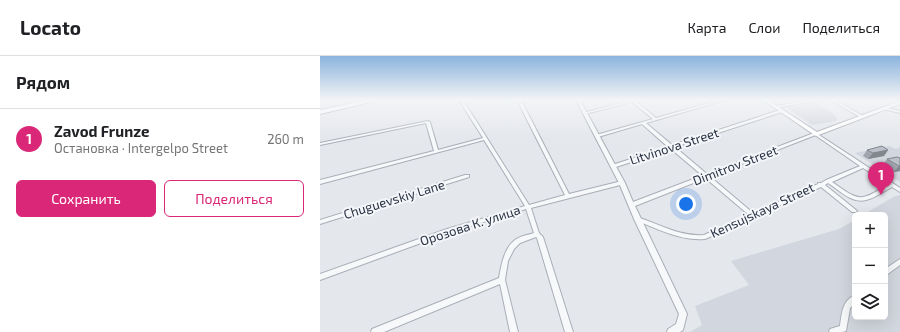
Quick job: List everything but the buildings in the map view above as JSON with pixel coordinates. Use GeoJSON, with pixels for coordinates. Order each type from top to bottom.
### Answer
{"type":"FeatureCollection","features":[{"type":"Feature","properties":{"kind":"main road"},"geometry":{"type":"LineString","coordinates":[[784,113],[816,134],[870,113]]}},
{"type":"Feature","properties":{"kind":"street"},"geometry":{"type":"LineString","coordinates":[[469,113],[528,206],[537,234],[540,237],[569,332]]}},
{"type":"Feature","properties":{"kind":"street"},"geometry":{"type":"LineString","coordinates":[[526,113],[568,197]]}},
{"type":"Feature","properties":{"kind":"street"},"geometry":{"type":"LineString","coordinates":[[585,113],[614,166],[636,219],[683,314],[680,327],[671,332]]}},
{"type":"Feature","properties":{"kind":"street"},"geometry":{"type":"LineString","coordinates":[[648,113],[654,119]]}},
{"type":"Feature","properties":{"kind":"street"},"geometry":{"type":"LineString","coordinates":[[597,136],[677,113]]}},
{"type":"Feature","properties":{"kind":"street","name":"Litvinova Street"},"geometry":{"type":"LineString","coordinates":[[614,166],[767,113]]}},
{"type":"Feature","properties":{"kind":"street"},"geometry":{"type":"LineString","coordinates":[[855,113],[861,116]]}},
{"type":"Feature","properties":{"kind":"street"},"geometry":{"type":"LineString","coordinates":[[320,144],[428,122],[436,152]]}},
{"type":"Feature","properties":{"kind":"street"},"geometry":{"type":"LineString","coordinates":[[643,123],[752,215]]}},
{"type":"Feature","properties":{"kind":"street"},"geometry":{"type":"LineString","coordinates":[[816,134],[900,190]]}},
{"type":"Feature","properties":{"kind":"street","name":"Dimitrov Street"},"geometry":{"type":"LineString","coordinates":[[631,205],[816,134]]}},
{"type":"Feature","properties":{"kind":"street"},"geometry":{"type":"LineString","coordinates":[[320,182],[484,139]]}},
{"type":"Feature","properties":{"kind":"street","name":"Kensujskaya Street"},"geometry":{"type":"LineString","coordinates":[[636,219],[686,236],[697,238],[705,237],[820,184],[863,166]]}},
{"type":"Feature","properties":{"kind":"street","name":"Chuguevskiy Lane"},"geometry":{"type":"LineString","coordinates":[[320,222],[467,176]]}},
{"type":"Feature","properties":{"kind":"street"},"geometry":{"type":"LineString","coordinates":[[828,181],[852,196],[860,199],[866,198],[892,185]]}},
{"type":"Feature","properties":{"kind":"street","name":"Орозова К. улица"},"geometry":{"type":"LineString","coordinates":[[320,277],[418,241],[528,206],[622,183]]}},
{"type":"Feature","properties":{"kind":"street"},"geometry":{"type":"LineString","coordinates":[[820,184],[854,211]]}},
{"type":"Feature","properties":{"kind":"street"},"geometry":{"type":"LineString","coordinates":[[514,332],[502,280],[505,261],[512,247],[518,241],[537,234]]}},
{"type":"Feature","properties":{"kind":"street"},"geometry":{"type":"LineString","coordinates":[[888,271],[900,262]]}},
{"type":"Feature","properties":{"kind":"street"},"geometry":{"type":"LineString","coordinates":[[375,332],[502,280]]}},
{"type":"Feature","properties":{"kind":"street"},"geometry":{"type":"LineString","coordinates":[[833,332],[845,330],[847,306],[852,301]]}},
{"type":"Feature","properties":{"kind":"shaded area"},"geometry":{"type":"Polygon","coordinates":[[[794,113],[832,113],[837,118],[836,121],[812,125],[794,113]]]}},
{"type":"Feature","properties":{"kind":"shaded area"},"geometry":{"type":"Polygon","coordinates":[[[889,146],[896,149],[900,147],[900,182],[855,153],[889,146]]]}},
{"type":"Feature","properties":{"kind":"shaded area"},"geometry":{"type":"Polygon","coordinates":[[[900,195],[900,332],[690,332],[702,325],[695,306],[749,285],[731,261],[839,229],[852,222],[852,320],[888,320],[888,212],[868,212],[893,197],[900,195]]]}},
{"type":"Feature","properties":{"kind":"place","name":"Zavod Frunze"},"geometry":{"type":"Point","coordinates":[881,195]}}]}
